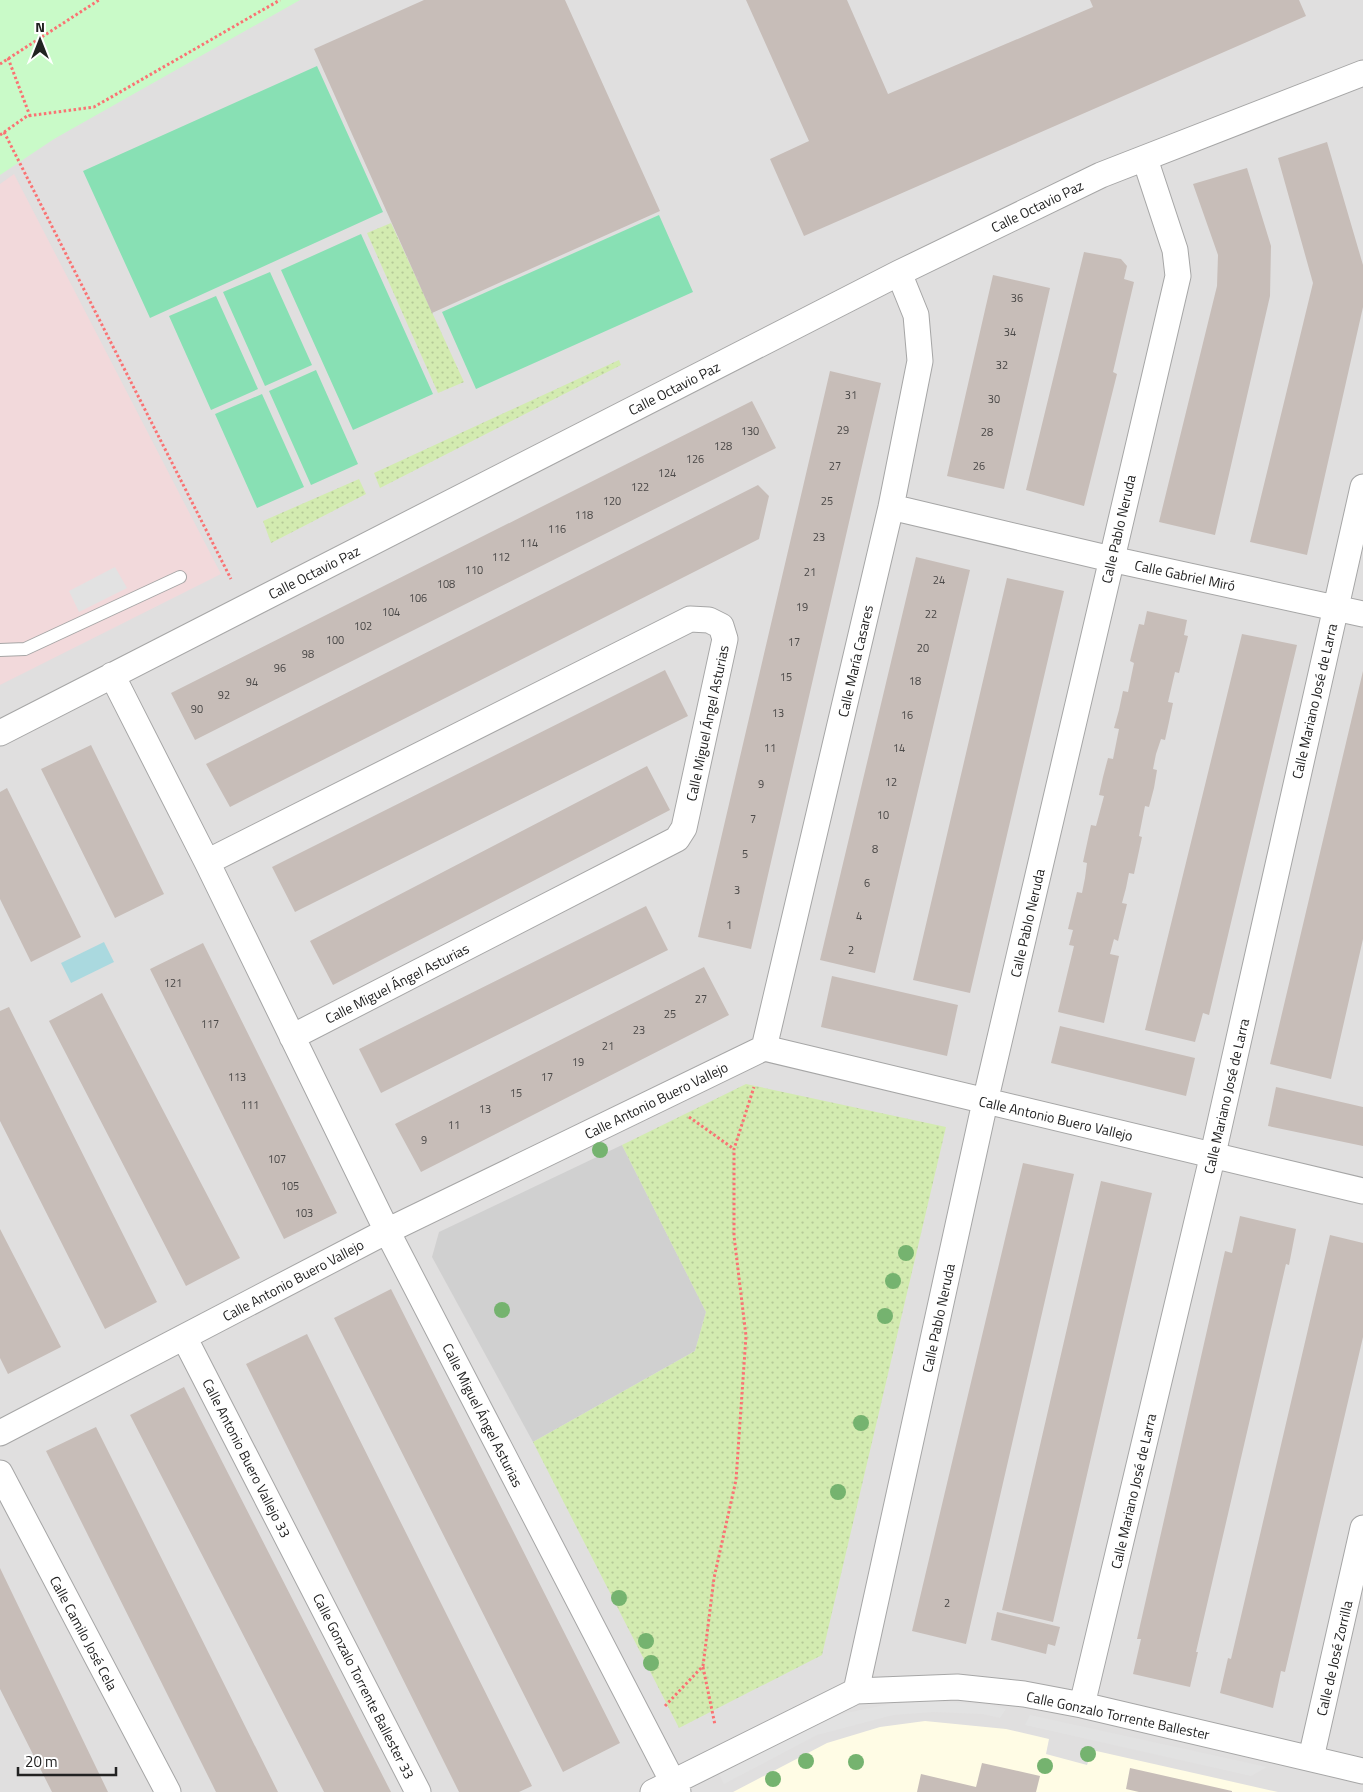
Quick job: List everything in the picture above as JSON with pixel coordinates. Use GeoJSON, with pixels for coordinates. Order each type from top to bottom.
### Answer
{"type":"FeatureCollection","features":[{"type":"Feature","properties":{"kind":"street","name":"Calle Octavio Paz"},"geometry":{"type":"LineString","coordinates":[[0,733],[899,273],[1101,176],[1361,81]]}},
{"type":"Feature","properties":{"kind":"street","name":"Calle Pablo Neruda"},"geometry":{"type":"LineString","coordinates":[[856,1691],[985,1102],[1178,276],[1175,250],[1145,159]]}},
{"type":"Feature","properties":{"kind":"street","name":"Calle María Casares"},"geometry":{"type":"LineString","coordinates":[[764,1048],[891,507],[920,361],[916,315],[899,273]]}},
{"type":"Feature","properties":{"kind":"street","name":"Calle Mariano José de Larra"},"geometry":{"type":"LineString","coordinates":[[1082,1705],[1213,1154],[1363,487]]}},
{"type":"Feature","properties":{"kind":"street","name":"Calle Gabriel Miró"},"geometry":{"type":"LineString","coordinates":[[891,507],[1111,559],[1363,614]]}},
{"type":"Feature","properties":{"kind":"street","name":"Calle Miguel Ángel Asturias"},"geometry":{"type":"LineString","coordinates":[[207,862],[690,620],[710,620],[721,626],[725,638],[684,828],[677,839],[292,1037]]}},
{"type":"Feature","properties":{"kind":"street","name":"Calle Miguel Ángel Asturias"},"geometry":{"type":"LineString","coordinates":[[112,675],[207,862],[387,1231],[668,1789]]}},
{"type":"Feature","properties":{"kind":"street","name":"Calle Antonio Buero Vallejo"},"geometry":{"type":"LineString","coordinates":[[0,1433],[387,1231],[764,1048],[1363,1191]]}},
{"type":"Feature","properties":{"kind":"street","name":"Calle Antonio Buero Vallejo 33"},"geometry":{"type":"LineString","coordinates":[[184,1337],[310,1580]]}},
{"type":"Feature","properties":{"kind":"street","name":"Calle Camilo José Cela"},"geometry":{"type":"LineString","coordinates":[[0,1473],[168,1792]]}},
{"type":"Feature","properties":{"kind":"street","name":"Calle de José Zorrilla"},"geometry":{"type":"LineString","coordinates":[[1311,1758],[1363,1528]]}},
{"type":"Feature","properties":{"kind":"street","name":"Calle Gonzalo Torrente Ballester 33"},"geometry":{"type":"LineString","coordinates":[[310,1580],[418,1792]]}},
{"type":"Feature","properties":{"kind":"street","name":"Calle Gonzalo Torrente Ballester"},"geometry":{"type":"LineString","coordinates":[[668,1789],[856,1691],[957,1687],[1024,1694],[1082,1705],[1363,1771]]}},
{"type":"Feature","properties":{"kind":"lane"},"geometry":{"type":"LineString","coordinates":[[0,650],[25,649],[180,577]]}},
{"type":"Feature","properties":{"kind":"path"},"geometry":{"type":"LineString","coordinates":[[0,64],[99,0]]}},
{"type":"Feature","properties":{"kind":"path"},"geometry":{"type":"LineString","coordinates":[[0,135],[30,116],[94,107],[280,0]]}},
{"type":"Feature","properties":{"kind":"path"},"geometry":{"type":"LineString","coordinates":[[8,58],[30,116]]}},
{"type":"Feature","properties":{"kind":"path"},"geometry":{"type":"LineString","coordinates":[[4,132],[231,579]]}},
{"type":"Feature","properties":{"kind":"path"},"geometry":{"type":"LineString","coordinates":[[715,1725],[703,1666],[714,1578],[736,1480],[746,1336],[734,1236],[734,1149],[757,1078]]}},
{"type":"Feature","properties":{"kind":"path"},"geometry":{"type":"LineString","coordinates":[[685,1114],[734,1149]]}},
{"type":"Feature","properties":{"kind":"path"},"geometry":{"type":"LineString","coordinates":[[661,1710],[703,1666]]}},
{"type":"Feature","properties":{"kind":"shaded area"},"geometry":{"type":"Polygon","coordinates":[[[0,0],[1363,0],[1363,1792],[0,1792],[0,0]]]}},
{"type":"Feature","properties":{"kind":"shaded area"},"geometry":{"type":"Polygon","coordinates":[[[14,174],[221,574],[0,685],[0,184],[14,174]]]}},
{"type":"Feature","properties":{"kind":"shaded area"},"geometry":{"type":"Polygon","coordinates":[[[115,567],[127,588],[79,612],[69,591],[115,567]]]}},
{"type":"Feature","properties":{"kind":"shaded area"},"geometry":{"type":"Polygon","coordinates":[[[622,1145],[706,1312],[695,1351],[533,1442],[432,1257],[439,1232],[622,1145]]]}},
{"type":"Feature","properties":{"kind":"shaded area"},"geometry":{"type":"Polygon","coordinates":[[[932,1701],[990,1705],[1006,1709],[1000,1718],[982,1714],[934,1712],[893,1715],[817,1735],[724,1784],[719,1774],[807,1726],[846,1713],[890,1704],[932,1701]]]}},
{"type":"Feature","properties":{"kind":"shaded area"},"geometry":{"type":"Polygon","coordinates":[[[1030,1715],[1267,1767],[1251,1776],[1025,1725],[1030,1715]]]}},
{"type":"Feature","properties":{"kind":"shaded area"},"geometry":{"type":"Polygon","coordinates":[[[925,1721],[1006,1729],[1049,1739],[1046,1754],[1087,1765],[1092,1750],[1278,1792],[733,1792],[827,1743],[880,1727],[925,1721]]]}},
{"type":"Feature","properties":{"kind":"green space"},"geometry":{"type":"Polygon","coordinates":[[[0,0],[300,0],[54,139],[0,175],[0,0]]]}},
{"type":"Feature","properties":{"kind":"green space"},"geometry":{"type":"Polygon","coordinates":[[[317,66],[383,212],[150,318],[83,171],[317,66]]]}},
{"type":"Feature","properties":{"kind":"green space"},"geometry":{"type":"Polygon","coordinates":[[[659,215],[693,292],[476,389],[442,312],[659,215]]]}},
{"type":"Feature","properties":{"kind":"green space"},"geometry":{"type":"Polygon","coordinates":[[[391,223],[464,382],[438,393],[367,233],[391,223]]]}},
{"type":"Feature","properties":{"kind":"green space"},"geometry":{"type":"Polygon","coordinates":[[[361,234],[433,394],[353,430],[281,270],[361,234]]]}},
{"type":"Feature","properties":{"kind":"green space"},"geometry":{"type":"Polygon","coordinates":[[[270,272],[312,365],[265,386],[223,292],[270,272]]]}},
{"type":"Feature","properties":{"kind":"green space"},"geometry":{"type":"Polygon","coordinates":[[[216,296],[258,389],[211,410],[169,316],[216,296]]]}},
{"type":"Feature","properties":{"kind":"green space"},"geometry":{"type":"Polygon","coordinates":[[[619,360],[621,365],[380,488],[374,473],[619,360]]]}},
{"type":"Feature","properties":{"kind":"green space"},"geometry":{"type":"Polygon","coordinates":[[[316,370],[358,464],[311,485],[269,391],[316,370]]]}},
{"type":"Feature","properties":{"kind":"green space"},"geometry":{"type":"Polygon","coordinates":[[[262,394],[304,487],[257,508],[215,414],[262,394]]]}},
{"type":"Feature","properties":{"kind":"green space"},"geometry":{"type":"Polygon","coordinates":[[[359,479],[366,494],[271,543],[263,521],[359,479]]]}},
{"type":"Feature","properties":{"kind":"green space"},"geometry":{"type":"Polygon","coordinates":[[[746,1084],[946,1127],[822,1655],[679,1728],[533,1442],[695,1351],[706,1312],[622,1145],[746,1084]]]}},
{"type":"Feature","properties":{"kind":"water"},"geometry":{"type":"Polygon","coordinates":[[[104,942],[114,962],[71,983],[61,963],[104,942]]]}},
{"type":"Feature","properties":{"kind":"building"},"geometry":{"type":"Polygon","coordinates":[[[424,0],[565,0],[660,211],[432,313],[314,49],[424,0]]]}},
{"type":"Feature","properties":{"kind":"building"},"geometry":{"type":"Polygon","coordinates":[[[746,0],[847,0],[888,94],[1093,7],[1090,0],[1299,0],[1306,16],[804,236],[770,159],[809,141],[746,0]]]}},
{"type":"Feature","properties":{"kind":"building"},"geometry":{"type":"Polygon","coordinates":[[[1327,142],[1363,265],[1363,307],[1307,555],[1250,542],[1313,283],[1278,158],[1327,142]]]}},
{"type":"Feature","properties":{"kind":"building"},"geometry":{"type":"Polygon","coordinates":[[[1247,168],[1271,246],[1270,296],[1215,535],[1159,522],[1217,286],[1218,255],[1193,184],[1247,168]]]}},
{"type":"Feature","properties":{"kind":"building"},"geometry":{"type":"Polygon","coordinates":[[[1084,252],[1121,259],[1127,266],[1124,279],[1134,282],[1113,372],[1117,374],[1084,506],[1026,490],[1084,252]]]}},
{"type":"Feature","properties":{"kind":"building"},"geometry":{"type":"Polygon","coordinates":[[[993,275],[1050,288],[1004,489],[947,476],[993,275]]]}},
{"type":"Feature","properties":{"kind":"building"},"geometry":{"type":"Polygon","coordinates":[[[830,371],[881,383],[751,949],[698,937],[830,371]]]}},
{"type":"Feature","properties":{"kind":"building"},"geometry":{"type":"Polygon","coordinates":[[[752,401],[776,448],[195,740],[171,693],[752,401]]]}},
{"type":"Feature","properties":{"kind":"building"},"geometry":{"type":"Polygon","coordinates":[[[758,485],[769,496],[759,539],[230,807],[206,764],[758,485]]]}},
{"type":"Feature","properties":{"kind":"building"},"geometry":{"type":"Polygon","coordinates":[[[916,557],[970,570],[875,973],[820,960],[916,557]]]}},
{"type":"Feature","properties":{"kind":"building"},"geometry":{"type":"Polygon","coordinates":[[[1007,578],[1064,591],[970,993],[913,980],[1007,578]]]}},
{"type":"Feature","properties":{"kind":"building"},"geometry":{"type":"Polygon","coordinates":[[[1147,611],[1187,620],[1184,635],[1188,636],[1179,673],[1175,672],[1168,702],[1173,703],[1165,740],[1161,739],[1156,754],[1153,769],[1157,770],[1154,788],[1149,807],[1145,806],[1139,836],[1142,837],[1134,874],[1129,873],[1122,903],[1127,904],[1118,941],[1114,939],[1110,954],[1119,956],[1104,1023],[1058,1012],[1074,946],[1069,945],[1073,930],[1068,929],[1077,892],[1082,893],[1087,863],[1083,862],[1091,825],[1096,826],[1104,796],[1099,795],[1103,777],[1108,758],[1113,759],[1119,729],[1114,728],[1123,691],[1128,692],[1134,663],[1130,661],[1139,624],[1144,625],[1147,611]]]}},
{"type":"Feature","properties":{"kind":"building"},"geometry":{"type":"Polygon","coordinates":[[[1242,634],[1297,645],[1209,1015],[1203,1013],[1195,1042],[1145,1030],[1242,634]]]}},
{"type":"Feature","properties":{"kind":"building"},"geometry":{"type":"Polygon","coordinates":[[[665,670],[688,716],[295,912],[272,867],[665,670]]]}},
{"type":"Feature","properties":{"kind":"building"},"geometry":{"type":"Polygon","coordinates":[[[1363,671],[1363,939],[1331,1079],[1270,1064],[1363,671]]]}},
{"type":"Feature","properties":{"kind":"building"},"geometry":{"type":"Polygon","coordinates":[[[91,745],[164,894],[115,918],[41,769],[91,745]]]}},
{"type":"Feature","properties":{"kind":"building"},"geometry":{"type":"Polygon","coordinates":[[[647,766],[670,810],[333,985],[310,941],[647,766]]]}},
{"type":"Feature","properties":{"kind":"building"},"geometry":{"type":"Polygon","coordinates":[[[7,788],[81,937],[31,962],[0,899],[0,792],[7,788]]]}},
{"type":"Feature","properties":{"kind":"building"},"geometry":{"type":"Polygon","coordinates":[[[646,906],[668,950],[381,1093],[359,1049],[646,906]]]}},
{"type":"Feature","properties":{"kind":"building"},"geometry":{"type":"Polygon","coordinates":[[[203,943],[337,1213],[284,1239],[150,969],[203,943]]]}},
{"type":"Feature","properties":{"kind":"building"},"geometry":{"type":"Polygon","coordinates":[[[704,967],[729,1015],[421,1172],[395,1124],[704,967]]]}},
{"type":"Feature","properties":{"kind":"building"},"geometry":{"type":"Polygon","coordinates":[[[832,976],[958,1005],[947,1056],[821,1027],[832,976]]]}},
{"type":"Feature","properties":{"kind":"building"},"geometry":{"type":"Polygon","coordinates":[[[102,993],[240,1258],[186,1286],[49,1021],[102,993]]]}},
{"type":"Feature","properties":{"kind":"building"},"geometry":{"type":"Polygon","coordinates":[[[9,1007],[157,1302],[105,1329],[0,1121],[0,1011],[9,1007]]]}},
{"type":"Feature","properties":{"kind":"building"},"geometry":{"type":"Polygon","coordinates":[[[1060,1026],[1195,1058],[1186,1096],[1051,1063],[1060,1026]]]}},
{"type":"Feature","properties":{"kind":"building"},"geometry":{"type":"Polygon","coordinates":[[[1276,1087],[1363,1107],[1363,1146],[1268,1126],[1276,1087]]]}},
{"type":"Feature","properties":{"kind":"building"},"geometry":{"type":"Polygon","coordinates":[[[1023,1163],[1074,1174],[966,1644],[912,1631],[1023,1163]]]}},
{"type":"Feature","properties":{"kind":"building"},"geometry":{"type":"Polygon","coordinates":[[[1101,1181],[1152,1193],[1053,1622],[1002,1610],[1101,1181]]]}},
{"type":"Feature","properties":{"kind":"building"},"geometry":{"type":"Polygon","coordinates":[[[1240,1216],[1296,1229],[1289,1265],[1286,1264],[1196,1652],[1198,1652],[1190,1687],[1133,1674],[1141,1639],[1137,1639],[1225,1251],[1232,1253],[1240,1216]]]}},
{"type":"Feature","properties":{"kind":"building"},"geometry":{"type":"Polygon","coordinates":[[[0,1229],[61,1347],[8,1374],[0,1358],[0,1229]]]}},
{"type":"Feature","properties":{"kind":"building"},"geometry":{"type":"Polygon","coordinates":[[[1330,1235],[1363,1243],[1363,1337],[1285,1672],[1281,1671],[1273,1708],[1220,1693],[1228,1658],[1231,1659],[1330,1235]]]}},
{"type":"Feature","properties":{"kind":"building"},"geometry":{"type":"Polygon","coordinates":[[[391,1289],[620,1743],[563,1772],[334,1318],[391,1289]]]}},
{"type":"Feature","properties":{"kind":"building"},"geometry":{"type":"Polygon","coordinates":[[[307,1334],[532,1786],[519,1792],[459,1792],[246,1364],[307,1334]]]}},
{"type":"Feature","properties":{"kind":"building"},"geometry":{"type":"Polygon","coordinates":[[[184,1387],[391,1792],[324,1792],[130,1415],[184,1387]]]}},
{"type":"Feature","properties":{"kind":"building"},"geometry":{"type":"Polygon","coordinates":[[[96,1427],[278,1792],[216,1792],[46,1451],[96,1427]]]}},
{"type":"Feature","properties":{"kind":"building"},"geometry":{"type":"Polygon","coordinates":[[[0,1568],[108,1792],[52,1792],[0,1689],[0,1568]]]}},
{"type":"Feature","properties":{"kind":"building"},"geometry":{"type":"Polygon","coordinates":[[[997,1612],[1060,1627],[1055,1646],[1048,1644],[1046,1654],[991,1640],[997,1612]]]}},
{"type":"Feature","properties":{"kind":"building"},"geometry":{"type":"Polygon","coordinates":[[[982,1763],[1040,1776],[1036,1792],[917,1792],[921,1774],[976,1787],[982,1763]]]}},
{"type":"Feature","properties":{"kind":"building"},"geometry":{"type":"Polygon","coordinates":[[[1130,1768],[1232,1792],[1139,1792],[1126,1789],[1130,1768]]]}}]}
